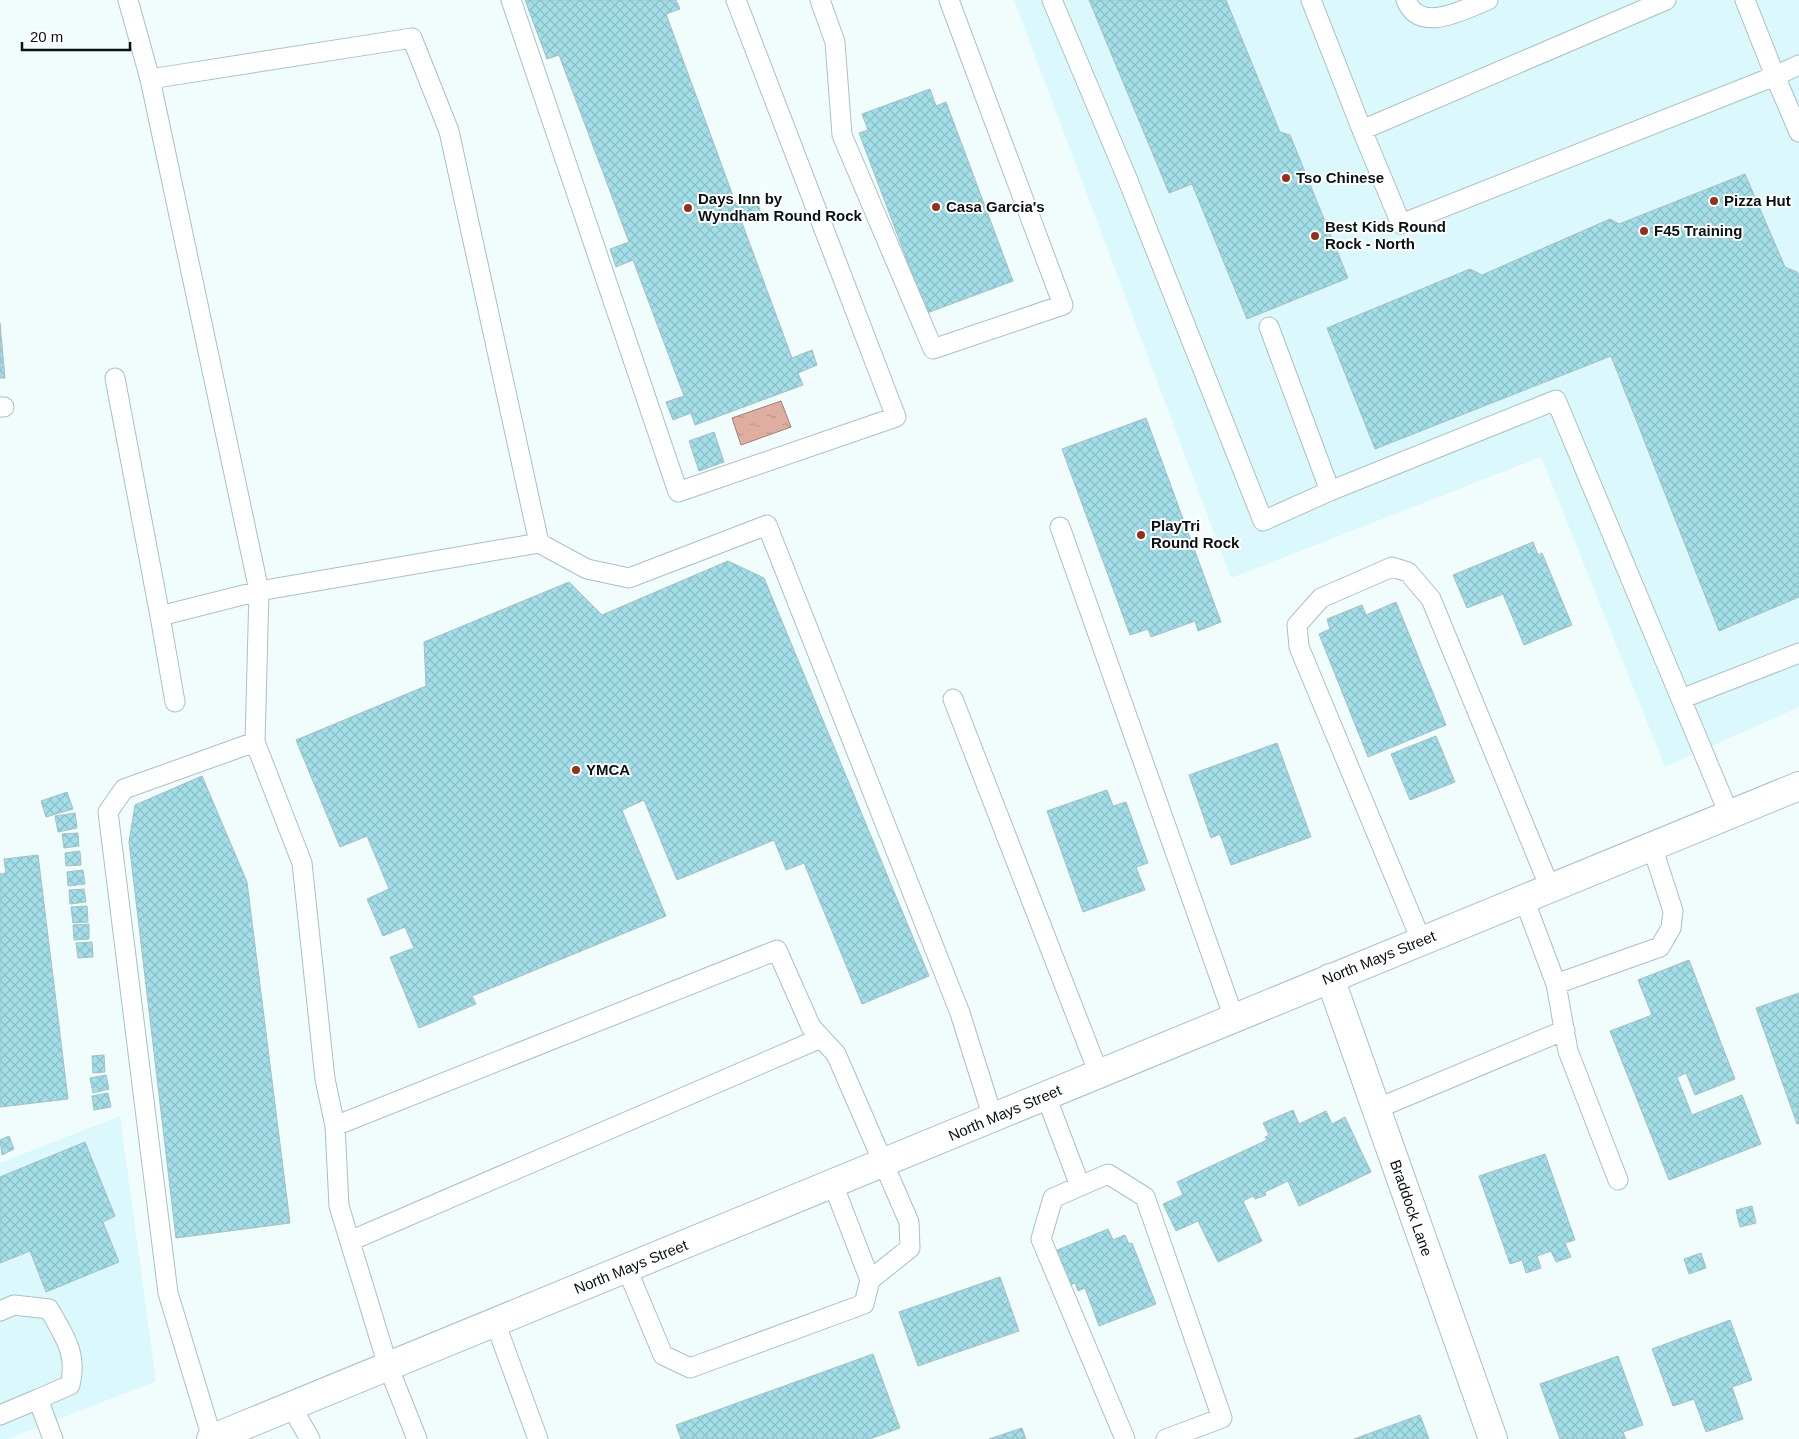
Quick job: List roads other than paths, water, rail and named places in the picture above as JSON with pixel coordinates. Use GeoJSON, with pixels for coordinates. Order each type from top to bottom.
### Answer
{"type":"FeatureCollection","features":[{"type":"Feature","properties":{"kind":"main road","name":"North Mays Street"},"geometry":{"type":"LineString","coordinates":[[212,1439],[1799,786]]}},
{"type":"Feature","properties":{"kind":"main road","name":"Braddock Lane"},"geometry":{"type":"LineString","coordinates":[[1330,978],[1493,1439]]}},
{"type":"Feature","properties":{"kind":"lane"},"geometry":{"type":"LineString","coordinates":[[128,0],[150,79],[259,591],[255,742],[302,863],[326,1079],[335,1126],[339,1206],[388,1366],[417,1439]]}},
{"type":"Feature","properties":{"kind":"lane"},"geometry":{"type":"LineString","coordinates":[[511,0],[678,492],[896,417],[736,0]]}},
{"type":"Feature","properties":{"kind":"lane"},"geometry":{"type":"LineString","coordinates":[[820,0],[835,42],[842,134],[932,349],[1063,305],[949,0]]}},
{"type":"Feature","properties":{"kind":"lane"},"geometry":{"type":"LineString","coordinates":[[1052,0],[1128,178],[1263,521],[1330,491],[1556,400],[1728,814]]}},
{"type":"Feature","properties":{"kind":"lane"},"geometry":{"type":"LineString","coordinates":[[1310,0],[1401,224],[1799,65]]}},
{"type":"Feature","properties":{"kind":"lane"},"geometry":{"type":"LineString","coordinates":[[1406,0],[1408,6],[1425,18],[1444,18],[1488,0]]}},
{"type":"Feature","properties":{"kind":"lane"},"geometry":{"type":"LineString","coordinates":[[1362,130],[1666,0]]}},
{"type":"Feature","properties":{"kind":"lane"},"geometry":{"type":"LineString","coordinates":[[1745,0],[1799,132]]}},
{"type":"Feature","properties":{"kind":"lane"},"geometry":{"type":"LineString","coordinates":[[150,79],[412,38],[449,131],[539,543]]}},
{"type":"Feature","properties":{"kind":"lane"},"geometry":{"type":"LineString","coordinates":[[1269,326],[1330,491]]}},
{"type":"Feature","properties":{"kind":"lane"},"geometry":{"type":"LineString","coordinates":[[115,378],[175,702]]}},
{"type":"Feature","properties":{"kind":"lane"},"geometry":{"type":"LineString","coordinates":[[160,616],[259,591],[539,543],[587,569],[629,578],[767,525],[960,1013],[993,1118]]}},
{"type":"Feature","properties":{"kind":"lane"},"geometry":{"type":"LineString","coordinates":[[1060,527],[1234,1018]]}},
{"type":"Feature","properties":{"kind":"lane"},"geometry":{"type":"LineString","coordinates":[[1422,940],[1299,647],[1297,625],[1321,598],[1392,567],[1408,572],[1431,599],[1550,888]]}},
{"type":"Feature","properties":{"kind":"lane"},"geometry":{"type":"LineString","coordinates":[[1681,699],[1799,654]]}},
{"type":"Feature","properties":{"kind":"lane"},"geometry":{"type":"LineString","coordinates":[[953,699],[1099,1074]]}},
{"type":"Feature","properties":{"kind":"lane"},"geometry":{"type":"LineString","coordinates":[[212,1439],[168,1293],[108,812],[124,788],[255,742]]}},
{"type":"Feature","properties":{"kind":"lane"},"geometry":{"type":"LineString","coordinates":[[1556,984],[1660,947],[1671,928],[1673,911],[1652,846]]}},
{"type":"Feature","properties":{"kind":"lane"},"geometry":{"type":"LineString","coordinates":[[1524,898],[1556,984],[1568,1051],[1618,1180]]}},
{"type":"Feature","properties":{"kind":"lane"},"geometry":{"type":"LineString","coordinates":[[335,1126],[777,950],[811,1026],[836,1054],[909,1222],[910,1248],[870,1280]]}},
{"type":"Feature","properties":{"kind":"lane"},"geometry":{"type":"LineString","coordinates":[[1376,1109],[1564,1030]]}},
{"type":"Feature","properties":{"kind":"lane"},"geometry":{"type":"LineString","coordinates":[[350,1241],[821,1038]]}},
{"type":"Feature","properties":{"kind":"lane"},"geometry":{"type":"LineString","coordinates":[[1046,1096],[1080,1186]]}},
{"type":"Feature","properties":{"kind":"lane"},"geometry":{"type":"LineString","coordinates":[[1125,1439],[1041,1239],[1053,1198],[1108,1174],[1145,1197],[1222,1418],[1166,1439]]}},
{"type":"Feature","properties":{"kind":"lane"},"geometry":{"type":"LineString","coordinates":[[627,1269],[663,1355],[690,1368],[864,1304],[870,1280],[833,1184]]}},
{"type":"Feature","properties":{"kind":"lane"},"geometry":{"type":"LineString","coordinates":[[0,1311],[14,1305],[49,1309],[68,1346],[74,1368],[70,1385],[0,1415]]}},
{"type":"Feature","properties":{"kind":"lane"},"geometry":{"type":"LineString","coordinates":[[495,1322],[538,1439]]}},
{"type":"Feature","properties":{"kind":"lane"},"geometry":{"type":"LineString","coordinates":[[38,1399],[53,1439]]}},
{"type":"Feature","properties":{"kind":"lane"},"geometry":{"type":"LineString","coordinates":[[291,1406],[310,1439]]}},
{"type":"Feature","properties":{"kind":"water"},"geometry":{"type":"Polygon","coordinates":[[[781,401],[791,427],[741,445],[732,418],[781,401]]]}},
{"type":"Feature","properties":{"kind":"place","name":"Tso Chinese"},"geometry":{"type":"Point","coordinates":[1286,178]}},
{"type":"Feature","properties":{"kind":"place","name":"Pizza Hut"},"geometry":{"type":"Point","coordinates":[1714,201]}},
{"type":"Feature","properties":{"kind":"place","name":"Casa Garcia's"},"geometry":{"type":"Point","coordinates":[936,207]}},
{"type":"Feature","properties":{"kind":"place","name":"Days Inn by Wyndham Round Rock"},"geometry":{"type":"Point","coordinates":[688,208]}},
{"type":"Feature","properties":{"kind":"place","name":"F45 Training"},"geometry":{"type":"Point","coordinates":[1644,231]}},
{"type":"Feature","properties":{"kind":"place","name":"Best Kids Round Rock - North"},"geometry":{"type":"Point","coordinates":[1315,236]}},
{"type":"Feature","properties":{"kind":"place","name":"PlayTri Round Rock"},"geometry":{"type":"Point","coordinates":[1141,535]}},
{"type":"Feature","properties":{"kind":"place","name":"YMCA"},"geometry":{"type":"Point","coordinates":[576,770]}}]}
